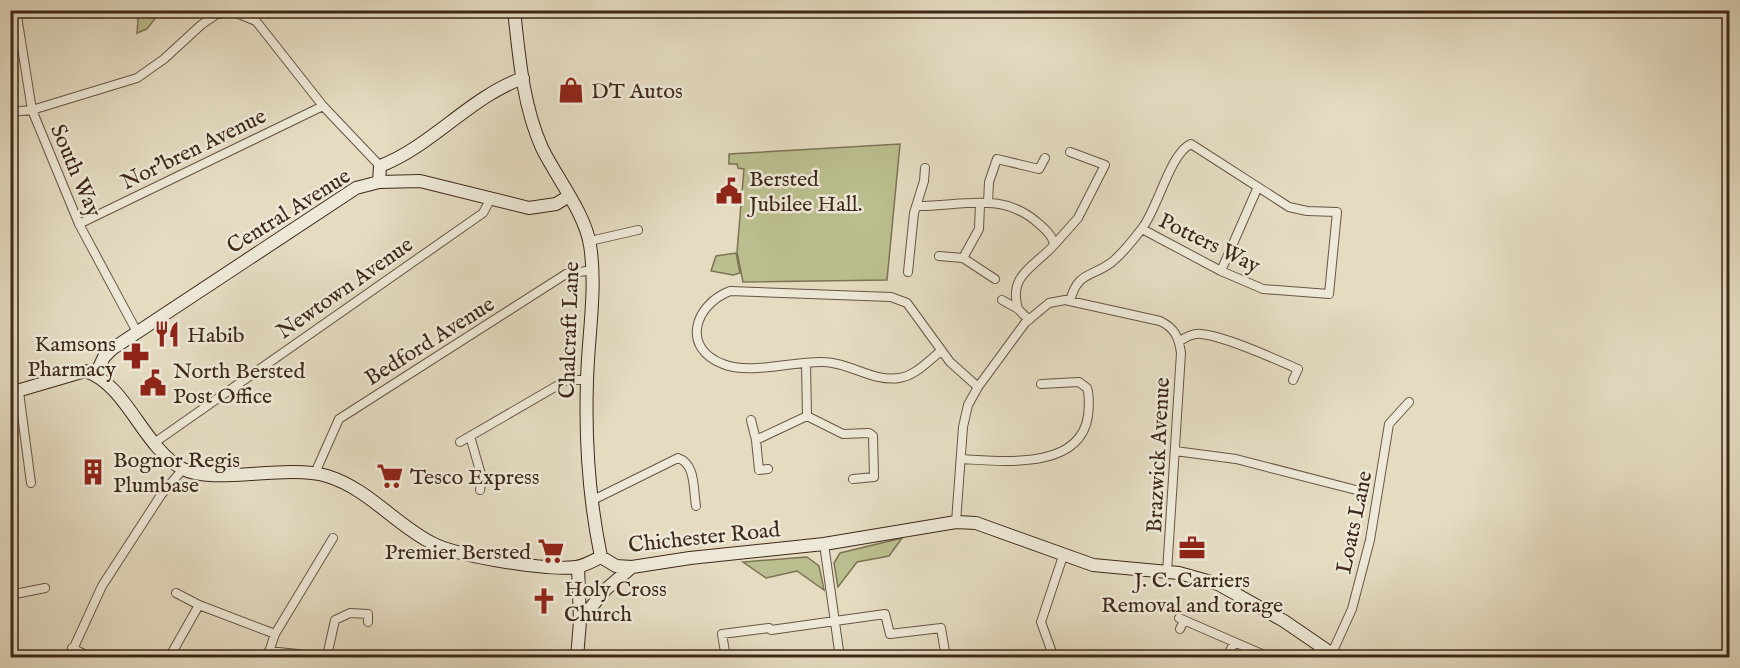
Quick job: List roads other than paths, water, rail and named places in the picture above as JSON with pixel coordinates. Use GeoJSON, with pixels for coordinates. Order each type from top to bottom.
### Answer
{"type":"FeatureCollection","features":[{"type":"Feature","properties":{"kind":"street","name":"South Way"},"geometry":{"type":"LineString","coordinates":[[16,10],[32,110],[79,224],[138,332]]}},
{"type":"Feature","properties":{"kind":"street","name":"Chalcraft Lane"},"geometry":{"type":"LineString","coordinates":[[514,10],[523,78],[538,139],[590,241],[592,270],[586,380],[591,501],[601,556]]}},
{"type":"Feature","properties":{"kind":"street"},"geometry":{"type":"LineString","coordinates":[[10,112],[32,110],[137,78],[217,14],[234,12],[246,15],[261,26],[323,106],[380,166],[398,166],[501,87],[523,78]]}},
{"type":"Feature","properties":{"kind":"street","name":"Nor'bren Avenue"},"geometry":{"type":"LineString","coordinates":[[79,224],[323,106]]}},
{"type":"Feature","properties":{"kind":"street"},"geometry":{"type":"LineString","coordinates":[[1070,301],[1078,280],[1114,260],[1142,229],[1180,151],[1191,144],[1257,189],[1221,271]]}},
{"type":"Feature","properties":{"kind":"street"},"geometry":{"type":"LineString","coordinates":[[1018,309],[1014,292],[1018,279],[1054,245],[1078,218],[1105,165],[1070,152]]}},
{"type":"Feature","properties":{"kind":"street"},"geometry":{"type":"LineString","coordinates":[[963,258],[980,229],[989,182],[997,159],[1039,169],[1045,158]]}},
{"type":"Feature","properties":{"kind":"street"},"geometry":{"type":"LineString","coordinates":[[379,182],[380,166]]}},
{"type":"Feature","properties":{"kind":"street","name":"Central Avenue"},"geometry":{"type":"LineString","coordinates":[[96,374],[104,357],[138,332],[338,199],[356,188],[379,182],[398,166],[420,181],[539,208],[556,204],[568,196]]}},
{"type":"Feature","properties":{"kind":"street"},"geometry":{"type":"LineString","coordinates":[[908,272],[914,213],[918,206],[925,168]]}},
{"type":"Feature","properties":{"kind":"street","name":"Potters Way"},"geometry":{"type":"LineString","coordinates":[[1142,229],[1221,271],[1263,289],[1329,294],[1337,212],[1306,211],[1272,198],[1257,189]]}},
{"type":"Feature","properties":{"kind":"street","name":"Newtown Avenue"},"geometry":{"type":"LineString","coordinates":[[154,443],[483,213],[491,198]]}},
{"type":"Feature","properties":{"kind":"street"},"geometry":{"type":"LineString","coordinates":[[918,206],[1005,204],[1024,212],[1051,236],[1054,245]]}},
{"type":"Feature","properties":{"kind":"street"},"geometry":{"type":"LineString","coordinates":[[590,241],[638,230]]}},
{"type":"Feature","properties":{"kind":"street"},"geometry":{"type":"LineString","coordinates":[[939,256],[963,258],[995,279]]}},
{"type":"Feature","properties":{"kind":"street","name":"Bedford Avenue"},"geometry":{"type":"LineString","coordinates":[[315,473],[339,419],[566,274],[592,270]]}},
{"type":"Feature","properties":{"kind":"street"},"geometry":{"type":"LineString","coordinates":[[941,351],[918,370],[894,379],[825,361],[735,368],[713,359],[700,343],[697,334],[702,310],[709,302],[730,291],[891,297],[907,303],[941,351],[960,373],[978,387]]}},
{"type":"Feature","properties":{"kind":"street"},"geometry":{"type":"LineString","coordinates":[[1002,300],[1018,309],[1029,320]]}},
{"type":"Feature","properties":{"kind":"street"},"geometry":{"type":"LineString","coordinates":[[956,522],[968,405],[978,387],[1029,320],[1049,303],[1070,301],[1160,321],[1173,330],[1180,341],[1188,336],[1202,333],[1298,369],[1293,380]]}},
{"type":"Feature","properties":{"kind":"street","name":"Brazwick Avenue"},"geometry":{"type":"LineString","coordinates":[[1167,572],[1180,341]]}},
{"type":"Feature","properties":{"kind":"street"},"geometry":{"type":"LineString","coordinates":[[806,363],[807,416]]}},
{"type":"Feature","properties":{"kind":"street"},"geometry":{"type":"LineString","coordinates":[[30,483],[15,392],[71,373],[85,371],[96,374],[154,443],[183,469],[161,495],[102,585],[69,657]]}},
{"type":"Feature","properties":{"kind":"street"},"geometry":{"type":"LineString","coordinates":[[460,442],[567,380],[586,380]]}},
{"type":"Feature","properties":{"kind":"street"},"geometry":{"type":"LineString","coordinates":[[961,459],[995,461],[1037,458],[1059,452],[1075,443],[1087,420],[1089,407],[1087,388],[1079,382],[1041,384]]}},
{"type":"Feature","properties":{"kind":"street","name":"Loats Lane"},"geometry":{"type":"LineString","coordinates":[[1335,655],[1352,609],[1367,552],[1379,493],[1389,424],[1409,402]]}},
{"type":"Feature","properties":{"kind":"street"},"geometry":{"type":"LineString","coordinates":[[756,440],[807,416]]}},
{"type":"Feature","properties":{"kind":"street"},"geometry":{"type":"LineString","coordinates":[[807,416],[843,434],[869,433],[873,436],[874,477],[853,479]]}},
{"type":"Feature","properties":{"kind":"street"},"geometry":{"type":"LineString","coordinates":[[751,420],[759,470],[768,469]]}},
{"type":"Feature","properties":{"kind":"street"},"geometry":{"type":"LineString","coordinates":[[470,436],[482,478],[480,490]]}},
{"type":"Feature","properties":{"kind":"street"},"geometry":{"type":"LineString","coordinates":[[1175,451],[1236,459],[1356,490]]}},
{"type":"Feature","properties":{"kind":"street"},"geometry":{"type":"LineString","coordinates":[[591,501],[678,458],[685,460],[690,467],[696,506]]}},
{"type":"Feature","properties":{"kind":"street","name":"Chichester Road"},"geometry":{"type":"LineString","coordinates":[[183,469],[200,474],[293,471],[315,473],[353,488],[429,542],[444,549],[556,568],[578,567],[601,556],[616,566],[632,567],[690,558],[824,544],[956,522],[976,523],[1093,565],[1167,572],[1198,578],[1228,589],[1335,655]]}},
{"type":"Feature","properties":{"kind":"street"},"geometry":{"type":"LineString","coordinates":[[333,538],[275,634],[268,654],[330,657],[335,620],[350,613],[368,615],[368,622]]}},
{"type":"Feature","properties":{"kind":"street"},"geometry":{"type":"LineString","coordinates":[[824,544],[840,657]]}},
{"type":"Feature","properties":{"kind":"street"},"geometry":{"type":"LineString","coordinates":[[1054,657],[1041,622],[1043,609],[1063,556]]}},
{"type":"Feature","properties":{"kind":"street"},"geometry":{"type":"LineString","coordinates":[[577,657],[580,621],[578,567]]}},
{"type":"Feature","properties":{"kind":"street"},"geometry":{"type":"LineString","coordinates":[[580,621],[604,590],[632,567]]}},
{"type":"Feature","properties":{"kind":"street"},"geometry":{"type":"LineString","coordinates":[[10,595],[45,588]]}},
{"type":"Feature","properties":{"kind":"street"},"geometry":{"type":"LineString","coordinates":[[176,593],[199,605],[275,634]]}},
{"type":"Feature","properties":{"kind":"street"},"geometry":{"type":"LineString","coordinates":[[169,657],[199,605]]}},
{"type":"Feature","properties":{"kind":"street"},"geometry":{"type":"LineString","coordinates":[[726,657],[722,634],[769,628],[771,630],[885,614],[890,634],[941,628],[946,657]]}},
{"type":"Feature","properties":{"kind":"street"},"geometry":{"type":"LineString","coordinates":[[1180,629],[1181,619],[1271,657]]}},
{"type":"Feature","properties":{"kind":"street"},"geometry":{"type":"LineString","coordinates":[[1227,657],[1234,642]]}},
{"type":"Feature","properties":{"kind":"street"},"geometry":{"type":"LineString","coordinates":[[72,648],[92,657]]}},
{"type":"Feature","properties":{"kind":"place","name":"DT Autos"},"geometry":{"type":"Point","coordinates":[571,90]}},
{"type":"Feature","properties":{"kind":"place","name":"Bersted Jubilee Hall."},"geometry":{"type":"Point","coordinates":[729,191]}},
{"type":"Feature","properties":{"kind":"place","name":"Habib"},"geometry":{"type":"Point","coordinates":[167,334]}},
{"type":"Feature","properties":{"kind":"place","name":"Kamsons Pharmacy"},"geometry":{"type":"Point","coordinates":[136,356]}},
{"type":"Feature","properties":{"kind":"place","name":"North Bersted Post Office"},"geometry":{"type":"Point","coordinates":[153,383]}},
{"type":"Feature","properties":{"kind":"place","name":"Bognor Regis Plumbase"},"geometry":{"type":"Point","coordinates":[93,472]}},
{"type":"Feature","properties":{"kind":"place","name":"Tesco Express"},"geometry":{"type":"Point","coordinates":[390,476]}},
{"type":"Feature","properties":{"kind":"place","name":"J. C. Carriers Removal and torage"},"geometry":{"type":"Point","coordinates":[1192,548]}},
{"type":"Feature","properties":{"kind":"place","name":"Premier Bersted"},"geometry":{"type":"Point","coordinates":[551,551]}},
{"type":"Feature","properties":{"kind":"place","name":"Holy Cross Church"},"geometry":{"type":"Point","coordinates":[544,601]}}]}
